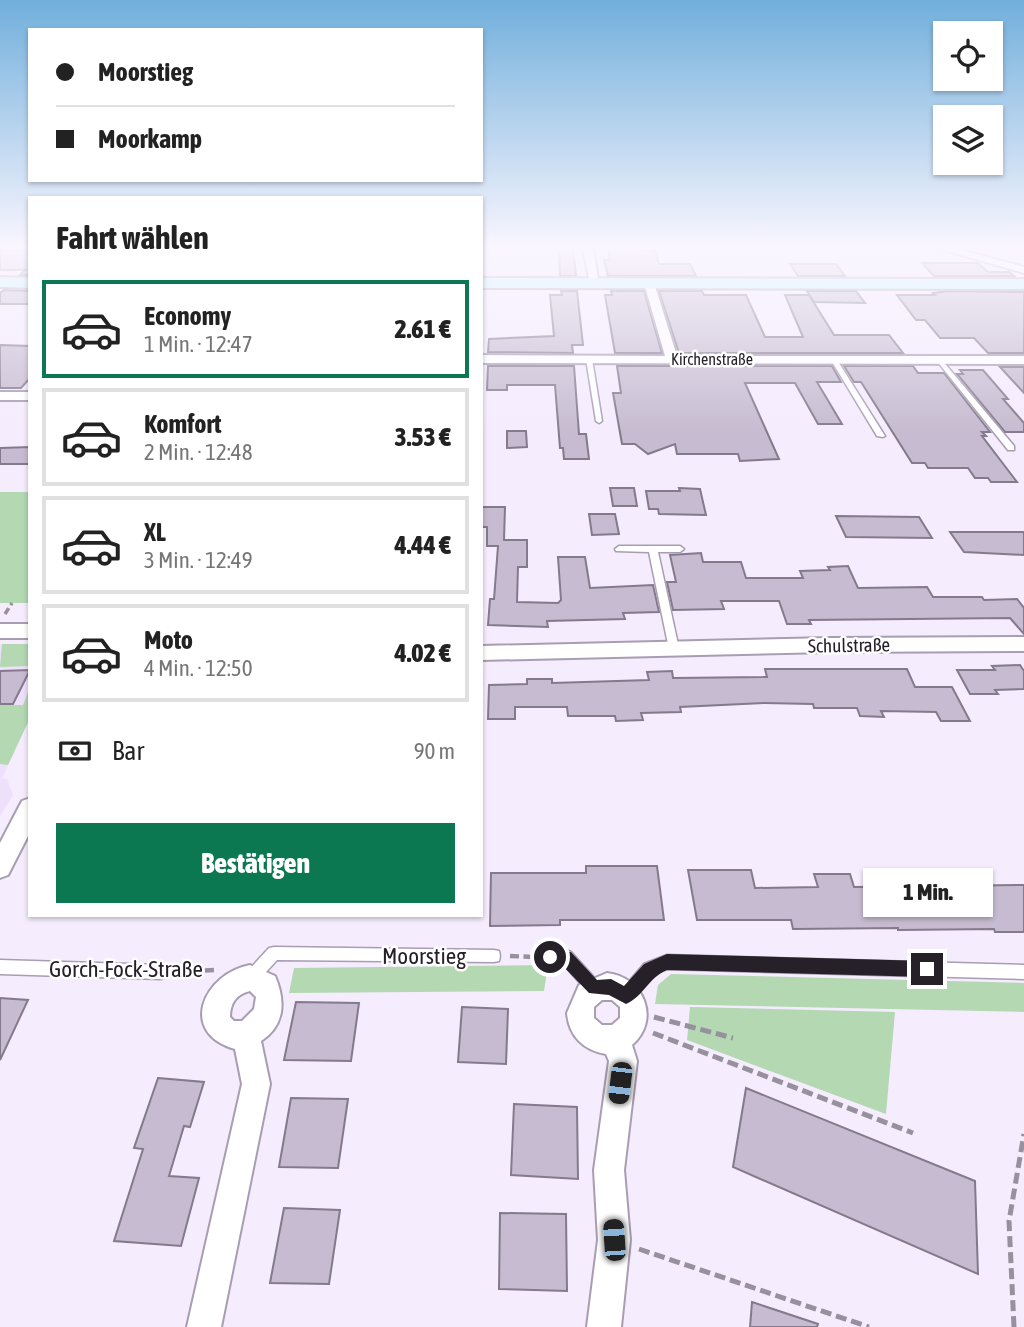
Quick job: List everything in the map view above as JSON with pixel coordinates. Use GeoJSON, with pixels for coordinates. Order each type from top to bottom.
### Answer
{"type":"FeatureCollection","features":[{"type":"Feature","properties":{"kind":"street"},"geometry":{"type":"LineString","coordinates":[[657,310],[672,359]]}},
{"type":"Feature","properties":{"kind":"street","name":"Kirchenstraße"},"geometry":{"type":"LineString","coordinates":[[483,359],[1024,360]]}},
{"type":"Feature","properties":{"kind":"street"},"geometry":{"type":"LineString","coordinates":[[0,396],[28,396]]}},
{"type":"Feature","properties":{"kind":"street"},"geometry":{"type":"LineString","coordinates":[[0,631],[28,631]]}},
{"type":"Feature","properties":{"kind":"street","name":"Schulstraße"},"geometry":{"type":"LineString","coordinates":[[483,653],[1024,644]]}},
{"type":"Feature","properties":{"kind":"street"},"geometry":{"type":"LineString","coordinates":[[0,867],[28,812]]}},
{"type":"Feature","properties":{"kind":"street"},"geometry":{"type":"LineString","coordinates":[[204,1327],[256,1084],[246,1034],[264,1021],[271,1002],[266,985],[250,978]]}},
{"type":"Feature","properties":{"kind":"street","name":"Moorstieg"},"geometry":{"type":"LineString","coordinates":[[246,1034],[237,1036],[222,1030],[215,1015],[216,1006],[225,989],[242,979],[250,978]]}},
{"type":"Feature","properties":{"kind":"street"},"geometry":{"type":"LineString","coordinates":[[604,1327],[614,1240],[609,1170],[626,1018],[611,987],[594,988],[587,993],[580,1009],[585,1027],[599,1039],[626,1018]]}},
{"type":"Feature","properties":{"kind":"lane"},"geometry":{"type":"LineString","coordinates":[[589,359],[599,421]]}},
{"type":"Feature","properties":{"kind":"lane"},"geometry":{"type":"LineString","coordinates":[[834,360],[881,436]]}},
{"type":"Feature","properties":{"kind":"lane"},"geometry":{"type":"LineString","coordinates":[[939,360],[1011,448]]}},
{"type":"Feature","properties":{"kind":"lane"},"geometry":{"type":"LineString","coordinates":[[619,549],[680,549]]}},
{"type":"Feature","properties":{"kind":"lane"},"geometry":{"type":"LineString","coordinates":[[653,550],[674,649]]}},
{"type":"Feature","properties":{"kind":"lane","name":"Moorstieg"},"geometry":{"type":"LineString","coordinates":[[250,978],[274,953],[494,956]]}},
{"type":"Feature","properties":{"kind":"lane"},"geometry":{"type":"LineString","coordinates":[[550,957],[566,957],[594,988]]}},
{"type":"Feature","properties":{"kind":"lane"},"geometry":{"type":"LineString","coordinates":[[626,1018],[649,969],[667,962],[1024,972]]}},
{"type":"Feature","properties":{"kind":"lane","name":"Gorch-Fock-Straße"},"geometry":{"type":"LineString","coordinates":[[0,967],[161,972]]}},
{"type":"Feature","properties":{"kind":"path","name":"Moorstieg"},"geometry":{"type":"LineString","coordinates":[[494,956],[550,957]]}},
{"type":"Feature","properties":{"kind":"path","name":"Gorch-Fock-Straße"},"geometry":{"type":"LineString","coordinates":[[161,972],[206,972],[225,967],[250,978]]}},
{"type":"Feature","properties":{"kind":"path"},"geometry":{"type":"LineString","coordinates":[[626,1018],[733,1038]]}},
{"type":"Feature","properties":{"kind":"path"},"geometry":{"type":"LineString","coordinates":[[626,1018],[913,1133]]}},
{"type":"Feature","properties":{"kind":"path"},"geometry":{"type":"LineString","coordinates":[[1014,1327],[1009,1221],[1021,1168],[1024,1134]]}},
{"type":"Feature","properties":{"kind":"path"},"geometry":{"type":"LineString","coordinates":[[614,1240],[869,1327]]}},
{"type":"Feature","properties":{"kind":"shaded area"},"geometry":{"type":"Polygon","coordinates":[[[0,644],[28,644],[28,722],[2,778],[7,779],[13,795],[0,816],[0,644]]]}},
{"type":"Feature","properties":{"kind":"green space"},"geometry":{"type":"Polygon","coordinates":[[[0,492],[28,492],[28,603],[0,603],[0,492]]]}},
{"type":"Feature","properties":{"kind":"green space"},"geometry":{"type":"Polygon","coordinates":[[[2,644],[28,644],[28,666],[0,667],[2,644]]]}},
{"type":"Feature","properties":{"kind":"green space"},"geometry":{"type":"Polygon","coordinates":[[[28,693],[28,722],[8,765],[0,764],[0,705],[23,705],[28,693]]]}},
{"type":"Feature","properties":{"kind":"green space"},"geometry":{"type":"Polygon","coordinates":[[[548,965],[544,991],[289,993],[294,968],[548,965]]]}},
{"type":"Feature","properties":{"kind":"green space"},"geometry":{"type":"Polygon","coordinates":[[[671,974],[1024,983],[1024,1012],[655,1004],[658,985],[671,974]]]}},
{"type":"Feature","properties":{"kind":"green space"},"geometry":{"type":"Polygon","coordinates":[[[690,1007],[895,1012],[886,1114],[687,1040],[690,1007]]]}},
{"type":"Feature","properties":{"kind":"building"},"geometry":{"type":"Polygon","coordinates":[[[551,310],[579,310],[583,345],[572,345],[573,353],[488,352],[489,339],[554,336],[551,310]]]}},
{"type":"Feature","properties":{"kind":"building"},"geometry":{"type":"Polygon","coordinates":[[[608,310],[649,310],[662,353],[615,353],[608,310]]]}},
{"type":"Feature","properties":{"kind":"building"},"geometry":{"type":"Polygon","coordinates":[[[665,310],[753,310],[765,337],[803,337],[791,310],[818,310],[834,335],[889,335],[903,353],[679,353],[665,310]]]}},
{"type":"Feature","properties":{"kind":"building"},"geometry":{"type":"Polygon","coordinates":[[[908,310],[1024,310],[1024,353],[988,353],[974,338],[940,338],[925,320],[916,320],[908,310]]]}},
{"type":"Feature","properties":{"kind":"building"},"geometry":{"type":"Polygon","coordinates":[[[0,345],[28,346],[28,380],[21,388],[0,388],[0,345]]]}},
{"type":"Feature","properties":{"kind":"building"},"geometry":{"type":"Polygon","coordinates":[[[488,366],[574,366],[579,434],[586,434],[589,459],[564,459],[563,448],[560,448],[555,385],[507,385],[507,390],[487,390],[488,366]]]}},
{"type":"Feature","properties":{"kind":"building"},"geometry":{"type":"Polygon","coordinates":[[[617,366],[832,366],[841,382],[817,382],[842,424],[818,424],[795,383],[745,383],[779,459],[740,461],[738,454],[677,454],[675,444],[648,454],[635,444],[622,444],[613,393],[621,393],[617,366]]]}},
{"type":"Feature","properties":{"kind":"building"},"geometry":{"type":"Polygon","coordinates":[[[844,366],[913,366],[918,373],[944,373],[990,432],[982,432],[986,436],[982,436],[1017,482],[991,482],[988,478],[975,478],[968,468],[928,468],[925,463],[912,463],[861,382],[854,382],[844,366]]]}},
{"type":"Feature","properties":{"kind":"building"},"geometry":{"type":"Polygon","coordinates":[[[1000,367],[1024,367],[1024,393],[1000,367]]]}},
{"type":"Feature","properties":{"kind":"building"},"geometry":{"type":"Polygon","coordinates":[[[960,370],[983,370],[1024,423],[1024,432],[1005,432],[957,374],[963,374],[960,370]]]}},
{"type":"Feature","properties":{"kind":"building"},"geometry":{"type":"Polygon","coordinates":[[[507,431],[526,431],[527,447],[507,448],[507,431]]]}},
{"type":"Feature","properties":{"kind":"building"},"geometry":{"type":"Polygon","coordinates":[[[28,447],[28,464],[0,464],[0,448],[28,447]]]}},
{"type":"Feature","properties":{"kind":"building"},"geometry":{"type":"Polygon","coordinates":[[[610,488],[634,488],[637,506],[613,506],[610,488]]]}},
{"type":"Feature","properties":{"kind":"building"},"geometry":{"type":"Polygon","coordinates":[[[679,488],[700,489],[706,515],[659,514],[658,509],[649,509],[646,491],[680,491],[679,488]]]}},
{"type":"Feature","properties":{"kind":"building"},"geometry":{"type":"Polygon","coordinates":[[[483,507],[505,507],[504,540],[527,540],[527,567],[518,567],[517,602],[558,603],[561,600],[558,557],[585,557],[590,588],[653,585],[659,612],[623,613],[625,619],[547,621],[548,627],[488,625],[490,599],[494,599],[498,546],[487,546],[487,527],[483,527],[483,507]]]}},
{"type":"Feature","properties":{"kind":"building"},"geometry":{"type":"Polygon","coordinates":[[[589,514],[615,514],[619,534],[592,535],[589,514]]]}},
{"type":"Feature","properties":{"kind":"building"},"geometry":{"type":"Polygon","coordinates":[[[836,516],[919,517],[932,538],[846,537],[836,516]]]}},
{"type":"Feature","properties":{"kind":"building"},"geometry":{"type":"Polygon","coordinates":[[[950,532],[1024,532],[1024,555],[964,552],[950,532]]]}},
{"type":"Feature","properties":{"kind":"building"},"geometry":{"type":"Polygon","coordinates":[[[701,553],[703,562],[741,562],[746,578],[803,578],[800,571],[830,570],[828,567],[848,566],[858,588],[927,587],[933,597],[1017,599],[1024,608],[1024,634],[1010,618],[809,620],[811,624],[787,624],[779,601],[721,601],[724,609],[673,610],[667,582],[676,582],[670,555],[701,553]]]}},
{"type":"Feature","properties":{"kind":"building"},"geometry":{"type":"Polygon","coordinates":[[[1020,665],[1024,671],[1024,689],[995,690],[998,694],[970,694],[957,670],[995,670],[992,666],[1020,665]]]}},
{"type":"Feature","properties":{"kind":"building"},"geometry":{"type":"Polygon","coordinates":[[[765,669],[907,669],[915,687],[952,687],[970,721],[941,721],[936,712],[881,711],[884,717],[860,716],[857,708],[814,708],[813,704],[764,703],[680,707],[681,712],[641,713],[643,720],[616,721],[615,716],[568,716],[567,707],[515,707],[515,719],[488,719],[489,685],[527,684],[527,679],[552,679],[552,683],[649,680],[647,672],[672,671],[673,678],[767,677],[765,669]]]}},
{"type":"Feature","properties":{"kind":"building"},"geometry":{"type":"Polygon","coordinates":[[[28,670],[13,704],[0,704],[0,671],[28,670]]]}},
{"type":"Feature","properties":{"kind":"building"},"geometry":{"type":"Polygon","coordinates":[[[586,866],[657,866],[664,920],[560,920],[560,925],[490,926],[491,873],[586,873],[586,866]]]}},
{"type":"Feature","properties":{"kind":"building"},"geometry":{"type":"Polygon","coordinates":[[[688,870],[751,870],[755,888],[818,887],[814,874],[850,874],[854,887],[1024,885],[1024,932],[995,932],[994,929],[793,929],[791,920],[697,920],[688,870]]]}},
{"type":"Feature","properties":{"kind":"building"},"geometry":{"type":"Polygon","coordinates":[[[0,998],[28,1000],[0,1060],[0,998]]]}},
{"type":"Feature","properties":{"kind":"building"},"geometry":{"type":"Polygon","coordinates":[[[296,1002],[359,1003],[351,1061],[284,1060],[296,1002]]]}},
{"type":"Feature","properties":{"kind":"building"},"geometry":{"type":"Polygon","coordinates":[[[462,1007],[508,1009],[506,1064],[458,1062],[462,1007]]]}},
{"type":"Feature","properties":{"kind":"building"},"geometry":{"type":"Polygon","coordinates":[[[158,1078],[204,1082],[190,1127],[184,1126],[169,1176],[199,1178],[181,1246],[114,1241],[143,1149],[134,1148],[158,1078]]]}},
{"type":"Feature","properties":{"kind":"building"},"geometry":{"type":"Polygon","coordinates":[[[746,1088],[975,1181],[978,1274],[733,1167],[746,1088]]]}},
{"type":"Feature","properties":{"kind":"building"},"geometry":{"type":"Polygon","coordinates":[[[291,1098],[348,1099],[338,1168],[279,1167],[291,1098]]]}},
{"type":"Feature","properties":{"kind":"building"},"geometry":{"type":"Polygon","coordinates":[[[514,1104],[577,1107],[578,1179],[511,1175],[514,1104]]]}},
{"type":"Feature","properties":{"kind":"building"},"geometry":{"type":"Polygon","coordinates":[[[284,1208],[340,1210],[329,1284],[270,1283],[284,1208]]]}},
{"type":"Feature","properties":{"kind":"building"},"geometry":{"type":"Polygon","coordinates":[[[500,1213],[566,1214],[567,1291],[499,1289],[500,1213]]]}},
{"type":"Feature","properties":{"kind":"building"},"geometry":{"type":"Polygon","coordinates":[[[752,1302],[818,1324],[817,1327],[750,1327],[752,1302]]]}},
{"type":"Feature","properties":{"kind":"route"},"geometry":{"type":"LineString","coordinates":[[550,957],[566,957],[594,988],[611,987],[626,996],[649,969],[667,962],[927,969]]}}]}
